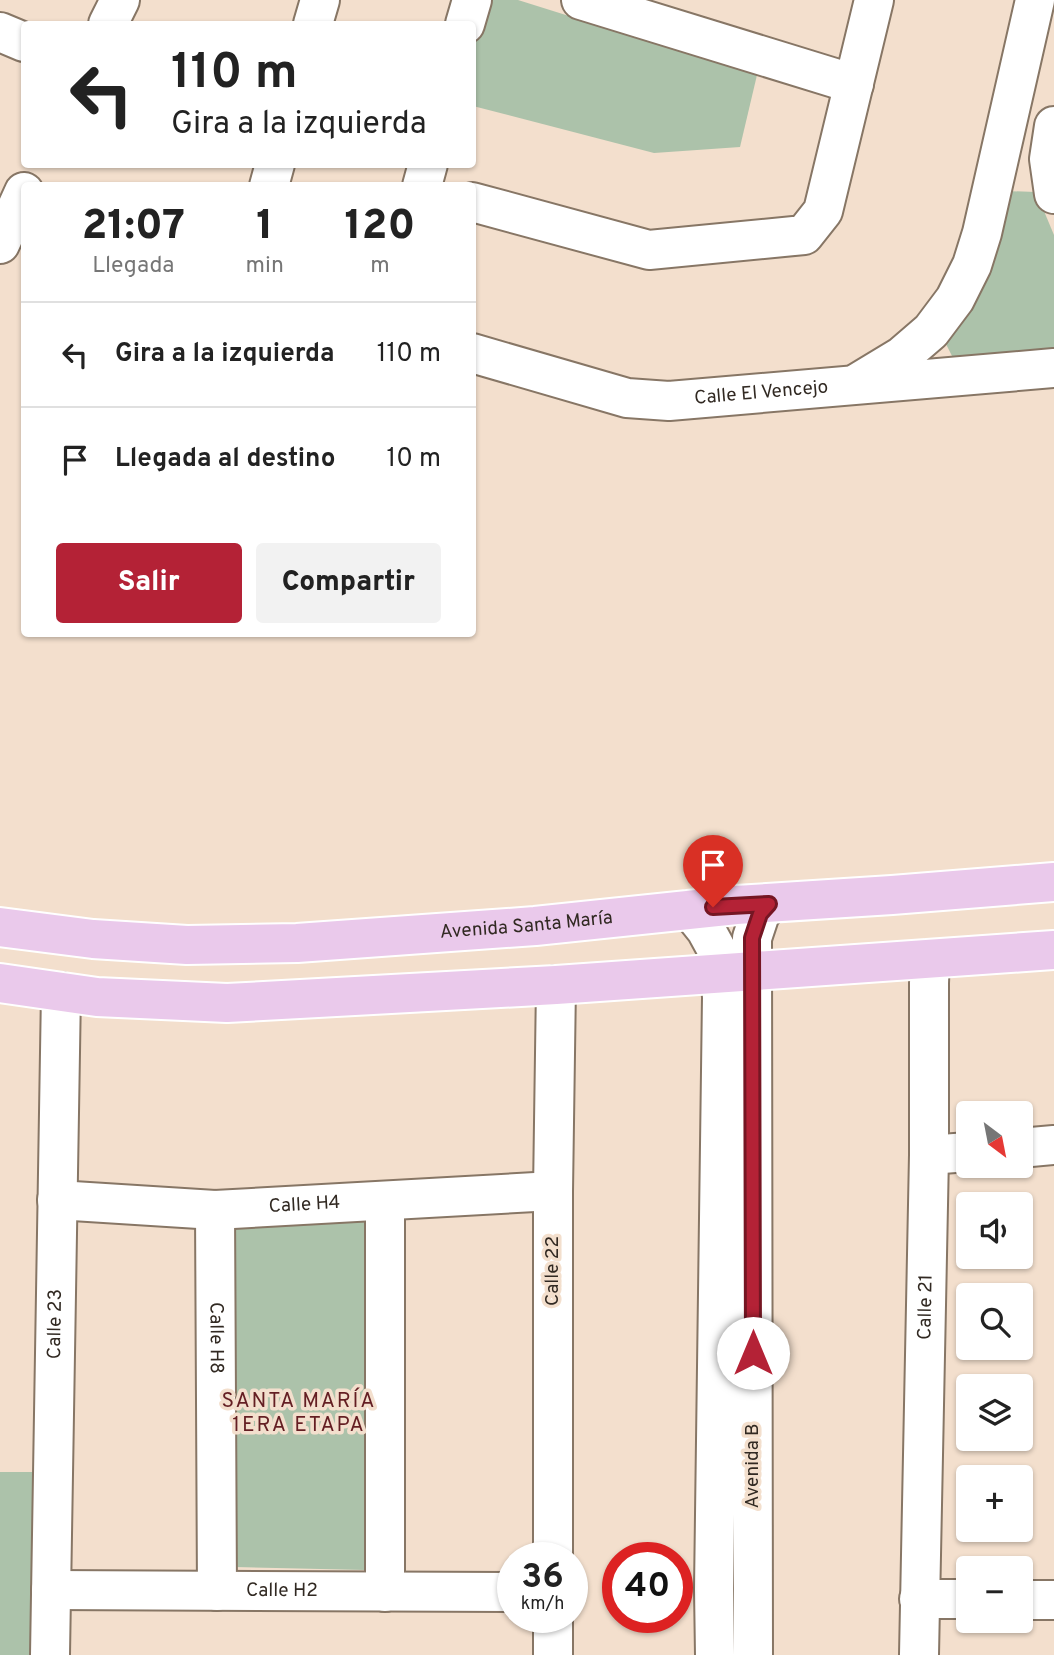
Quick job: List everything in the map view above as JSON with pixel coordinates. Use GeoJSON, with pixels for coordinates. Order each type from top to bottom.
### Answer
{"type":"FeatureCollection","features":[{"type":"Feature","properties":{"kind":"main road","name":"Avenida Santa María"},"geometry":{"type":"LineString","coordinates":[[0,927],[93,939],[187,945],[283,943],[535,926],[736,905],[1054,881]]}},
{"type":"Feature","properties":{"kind":"main road"},"geometry":{"type":"LineString","coordinates":[[0,983],[97,997],[228,1003],[556,985],[1054,950]]}},
{"type":"Feature","properties":{"kind":"street"},"geometry":{"type":"LineString","coordinates":[[110,21],[120,0]]}},
{"type":"Feature","properties":{"kind":"street"},"geometry":{"type":"LineString","coordinates":[[314,21],[320,0]]}},
{"type":"Feature","properties":{"kind":"street"},"geometry":{"type":"LineString","coordinates":[[466,21],[472,0]]}},
{"type":"Feature","properties":{"kind":"street"},"geometry":{"type":"LineString","coordinates":[[580,0],[854,84]]}},
{"type":"Feature","properties":{"kind":"street"},"geometry":{"type":"LineString","coordinates":[[476,203],[649,250],[804,235],[824,211],[874,0]]}},
{"type":"Feature","properties":{"kind":"street"},"geometry":{"type":"LineString","coordinates":[[854,386],[902,356],[931,331],[955,299],[972,265],[982,233],[1035,0]]}},
{"type":"Feature","properties":{"kind":"street"},"geometry":{"type":"LineString","coordinates":[[0,32],[21,41]]}},
{"type":"Feature","properties":{"kind":"street"},"geometry":{"type":"LineString","coordinates":[[995,175],[1007,182],[1022,185],[1052,186],[1049,159],[1054,126]]}},
{"type":"Feature","properties":{"kind":"street","name":"Calle El Vencejo"},"geometry":{"type":"LineString","coordinates":[[476,354],[626,398],[669,401],[1054,368]]}},
{"type":"Feature","properties":{"kind":"street","name":"Avenida B"},"geometry":{"type":"LineString","coordinates":[[715,1655],[722,997],[752,938],[760,914],[769,904]]}},
{"type":"Feature","properties":{"kind":"street","name":"Avenida B"},"geometry":{"type":"LineString","coordinates":[[690,910],[706,930],[718,952],[736,972],[753,1655]]}},
{"type":"Feature","properties":{"kind":"street","name":"Calle 21"},"geometry":{"type":"LineString","coordinates":[[919,1655],[930,960]]}},
{"type":"Feature","properties":{"kind":"street","name":"Calle 22"},"geometry":{"type":"LineString","coordinates":[[552,1542],[556,985]]}},
{"type":"Feature","properties":{"kind":"street","name":"Calle 23"},"geometry":{"type":"LineString","coordinates":[[50,1655],[61,992]]}},
{"type":"Feature","properties":{"kind":"street"},"geometry":{"type":"LineString","coordinates":[[1033,1147],[1054,1145]]}},
{"type":"Feature","properties":{"kind":"street"},"geometry":{"type":"LineString","coordinates":[[929,1155],[956,1153]]}},
{"type":"Feature","properties":{"kind":"street","name":"Calle H4"},"geometry":{"type":"LineString","coordinates":[[57,1200],[215,1210],[553,1191]]}},
{"type":"Feature","properties":{"kind":"street"},"geometry":{"type":"LineString","coordinates":[[385,1200],[385,1591]]}},
{"type":"Feature","properties":{"kind":"street","name":"Calle H8"},"geometry":{"type":"LineString","coordinates":[[215,1210],[217,1591]]}},
{"type":"Feature","properties":{"kind":"street","name":"Calle H2"},"geometry":{"type":"LineString","coordinates":[[51,1590],[497,1592]]}},
{"type":"Feature","properties":{"kind":"street"},"geometry":{"type":"LineString","coordinates":[[919,1599],[956,1599]]}},
{"type":"Feature","properties":{"kind":"street"},"geometry":{"type":"LineString","coordinates":[[1033,1600],[1054,1600]]}},
{"type":"Feature","properties":{"kind":"street"},"geometry":{"type":"LineString","coordinates":[[553,1633],[553,1655]]}},
{"type":"Feature","properties":{"kind":"green space"},"geometry":{"type":"Polygon","coordinates":[[[488,0],[518,0],[757,75],[740,147],[654,153],[476,107],[476,40],[488,0]]]}},
{"type":"Feature","properties":{"kind":"green space"},"geometry":{"type":"Polygon","coordinates":[[[1005,191],[1036,192],[1054,235],[1054,355],[956,364],[943,338],[1005,191]]]}},
{"type":"Feature","properties":{"kind":"green space"},"geometry":{"type":"Polygon","coordinates":[[[372,1220],[365,1570],[235,1567],[235,1227],[372,1220]]]}},
{"type":"Feature","properties":{"kind":"green space"},"geometry":{"type":"Polygon","coordinates":[[[0,1472],[34,1472],[32,1655],[0,1655],[0,1472]]]}},
{"type":"Feature","properties":{"kind":"district","name":"SANTA MARÍA 1ERA ETAPA"},"geometry":{"type":"Point","coordinates":[299,1413]}},
{"type":"Feature","properties":{"kind":"route"},"geometry":{"type":"LineString","coordinates":[[713,907],[769,904],[760,914],[752,938],[753,1353]]}}]}
